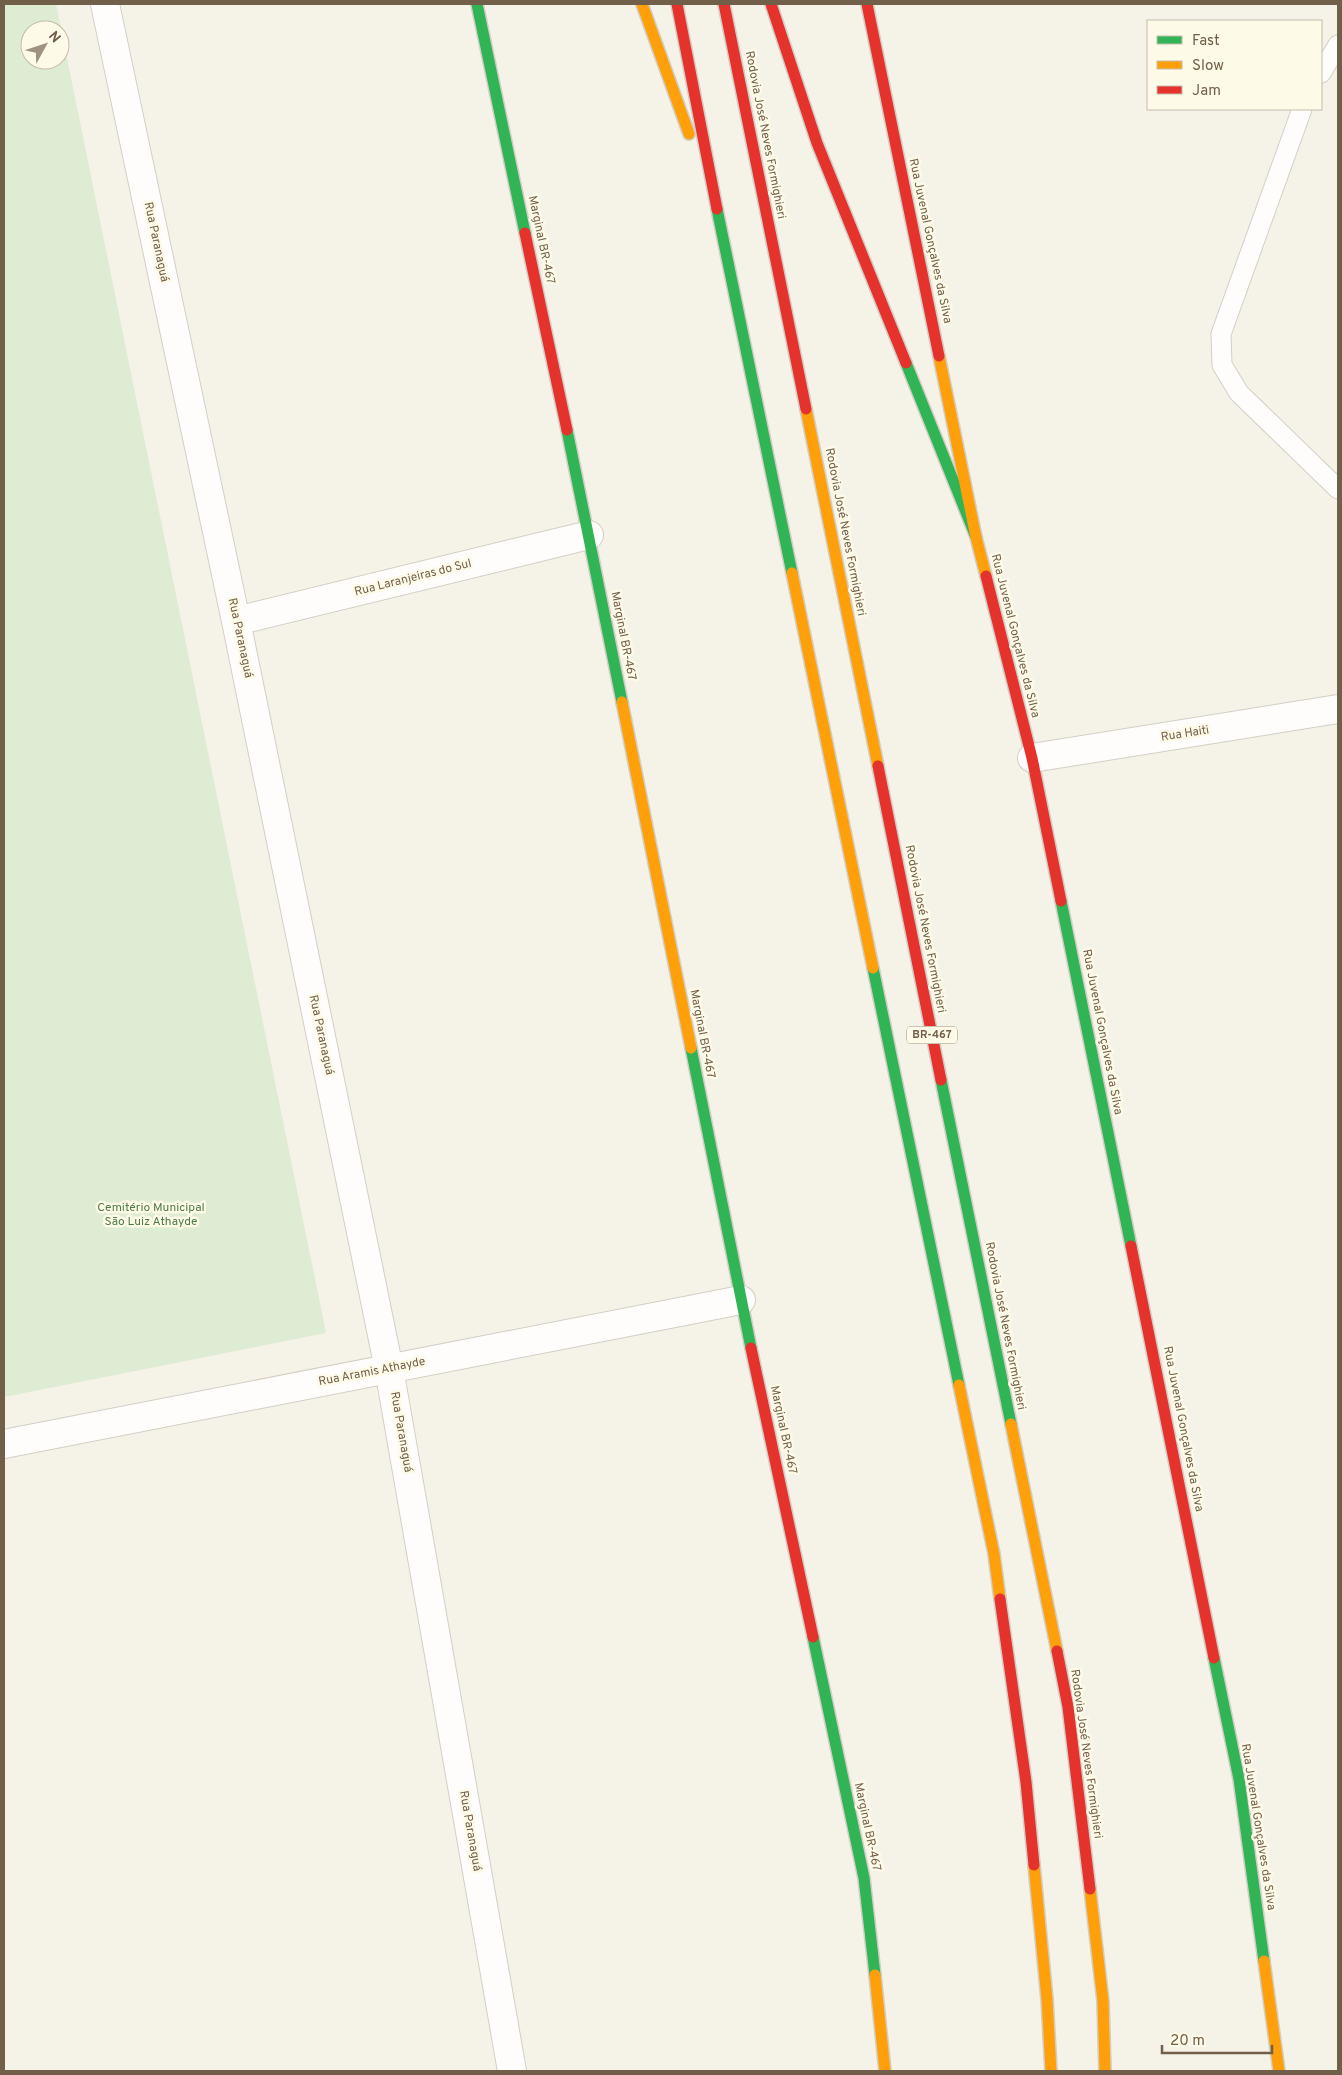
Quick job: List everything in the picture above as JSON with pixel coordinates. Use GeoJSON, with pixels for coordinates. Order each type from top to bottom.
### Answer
{"type":"FeatureCollection","features":[{"type":"Feature","properties":{"kind":"main road","name":"Marginal BR-467"},"geometry":{"type":"LineString","coordinates":[[477,4],[589,535],[741,1300],[864,1878],[885,2071]]}},
{"type":"Feature","properties":{"kind":"main road"},"geometry":{"type":"LineString","coordinates":[[642,4],[717,210]]}},
{"type":"Feature","properties":{"kind":"main road","name":"BR-467"},"geometry":{"type":"LineString","coordinates":[[677,4],[717,210],[994,1554],[1026,1782],[1048,1999],[1051,2071]]}},
{"type":"Feature","properties":{"kind":"main road","name":"Rodovia José Neves Formighieri"},"geometry":{"type":"LineString","coordinates":[[724,4],[1068,1707],[1103,2001],[1105,2071]]}},
{"type":"Feature","properties":{"kind":"main road"},"geometry":{"type":"LineString","coordinates":[[771,4],[817,142],[976,537]]}},
{"type":"Feature","properties":{"kind":"main road","name":"Rua Juvenal Gonçalves da Silva"},"geometry":{"type":"LineString","coordinates":[[867,4],[976,537],[1032,758],[1239,1779],[1279,2071]]}},
{"type":"Feature","properties":{"kind":"street","name":"Rua Paranaguá"},"geometry":{"type":"LineString","coordinates":[[105,4],[236,622],[390,1369],[512,2071]]}},
{"type":"Feature","properties":{"kind":"street","name":"Rua Laranjeiras do Sul"},"geometry":{"type":"LineString","coordinates":[[236,622],[589,535]]}},
{"type":"Feature","properties":{"kind":"street","name":"Rua Haiti"},"geometry":{"type":"LineString","coordinates":[[1032,758],[1338,709]]}},
{"type":"Feature","properties":{"kind":"street","name":"Rua Aramis Athayde"},"geometry":{"type":"LineString","coordinates":[[4,1444],[741,1300]]}},
{"type":"Feature","properties":{"kind":"lane"},"geometry":{"type":"LineString","coordinates":[[1322,71],[1338,46]]}},
{"type":"Feature","properties":{"kind":"lane"},"geometry":{"type":"LineString","coordinates":[[1302,110],[1221,334],[1222,365],[1239,393],[1338,489]]}},
{"type":"Feature","properties":{"kind":"green space","name":"Cemitério Municipal São Luiz Athayde"},"geometry":{"type":"Polygon","coordinates":[[[4,4],[56,4],[59,20],[20,20],[20,70],[69,70],[326,1333],[4,1397],[4,4]]]}},
{"type":"Feature","properties":{"kind":"traffic: fast"},"geometry":{"type":"LineString","coordinates":[[477,4],[525,233]]}},
{"type":"Feature","properties":{"kind":"traffic: fast"},"geometry":{"type":"LineString","coordinates":[[717,209],[792,573]]}},
{"type":"Feature","properties":{"kind":"traffic: fast"},"geometry":{"type":"LineString","coordinates":[[906,363],[976,537]]}},
{"type":"Feature","properties":{"kind":"traffic: fast"},"geometry":{"type":"LineString","coordinates":[[567,430],[622,702]]}},
{"type":"Feature","properties":{"kind":"traffic: fast"},"geometry":{"type":"LineString","coordinates":[[1061,901],[1131,1246]]}},
{"type":"Feature","properties":{"kind":"traffic: fast"},"geometry":{"type":"LineString","coordinates":[[873,968],[959,1385]]}},
{"type":"Feature","properties":{"kind":"traffic: fast"},"geometry":{"type":"LineString","coordinates":[[691,1048],[751,1348]]}},
{"type":"Feature","properties":{"kind":"traffic: fast"},"geometry":{"type":"LineString","coordinates":[[941,1080],[1011,1424]]}},
{"type":"Feature","properties":{"kind":"traffic: fast"},"geometry":{"type":"LineString","coordinates":[[813,1637],[864,1878],[875,1975]]}},
{"type":"Feature","properties":{"kind":"traffic: fast"},"geometry":{"type":"LineString","coordinates":[[1214,1658],[1239,1779],[1264,1961]]}},
{"type":"Feature","properties":{"kind":"traffic: slow"},"geometry":{"type":"LineString","coordinates":[[642,4],[689,134]]}},
{"type":"Feature","properties":{"kind":"traffic: slow"},"geometry":{"type":"LineString","coordinates":[[939,356],[976,537],[986,576]]}},
{"type":"Feature","properties":{"kind":"traffic: slow"},"geometry":{"type":"LineString","coordinates":[[806,409],[878,766]]}},
{"type":"Feature","properties":{"kind":"traffic: slow"},"geometry":{"type":"LineString","coordinates":[[792,573],[873,968]]}},
{"type":"Feature","properties":{"kind":"traffic: slow"},"geometry":{"type":"LineString","coordinates":[[622,702],[691,1048]]}},
{"type":"Feature","properties":{"kind":"traffic: slow"},"geometry":{"type":"LineString","coordinates":[[959,1385],[994,1554],[1000,1599]]}},
{"type":"Feature","properties":{"kind":"traffic: slow"},"geometry":{"type":"LineString","coordinates":[[1011,1424],[1057,1651]]}},
{"type":"Feature","properties":{"kind":"traffic: slow"},"geometry":{"type":"LineString","coordinates":[[1034,1865],[1047,1999],[1051,2071]]}},
{"type":"Feature","properties":{"kind":"traffic: slow"},"geometry":{"type":"LineString","coordinates":[[1090,1889],[1103,2001],[1105,2071]]}},
{"type":"Feature","properties":{"kind":"traffic: slow"},"geometry":{"type":"LineString","coordinates":[[1264,1961],[1279,2071]]}},
{"type":"Feature","properties":{"kind":"traffic: slow"},"geometry":{"type":"LineString","coordinates":[[875,1975],[885,2071]]}},
{"type":"Feature","properties":{"kind":"traffic: jam"},"geometry":{"type":"LineString","coordinates":[[677,4],[717,209]]}},
{"type":"Feature","properties":{"kind":"traffic: jam"},"geometry":{"type":"LineString","coordinates":[[724,4],[806,409]]}},
{"type":"Feature","properties":{"kind":"traffic: jam"},"geometry":{"type":"LineString","coordinates":[[771,4],[817,143],[906,363]]}},
{"type":"Feature","properties":{"kind":"traffic: jam"},"geometry":{"type":"LineString","coordinates":[[867,4],[939,356]]}},
{"type":"Feature","properties":{"kind":"traffic: jam"},"geometry":{"type":"LineString","coordinates":[[525,233],[567,430]]}},
{"type":"Feature","properties":{"kind":"traffic: jam"},"geometry":{"type":"LineString","coordinates":[[986,576],[1032,758],[1061,901]]}},
{"type":"Feature","properties":{"kind":"traffic: jam"},"geometry":{"type":"LineString","coordinates":[[878,766],[941,1080]]}},
{"type":"Feature","properties":{"kind":"traffic: jam"},"geometry":{"type":"LineString","coordinates":[[1131,1246],[1214,1658]]}},
{"type":"Feature","properties":{"kind":"traffic: jam"},"geometry":{"type":"LineString","coordinates":[[751,1348],[813,1637]]}},
{"type":"Feature","properties":{"kind":"traffic: jam"},"geometry":{"type":"LineString","coordinates":[[1000,1599],[1026,1782],[1034,1865]]}},
{"type":"Feature","properties":{"kind":"traffic: jam"},"geometry":{"type":"LineString","coordinates":[[1057,1651],[1068,1707],[1090,1889]]}}]}
